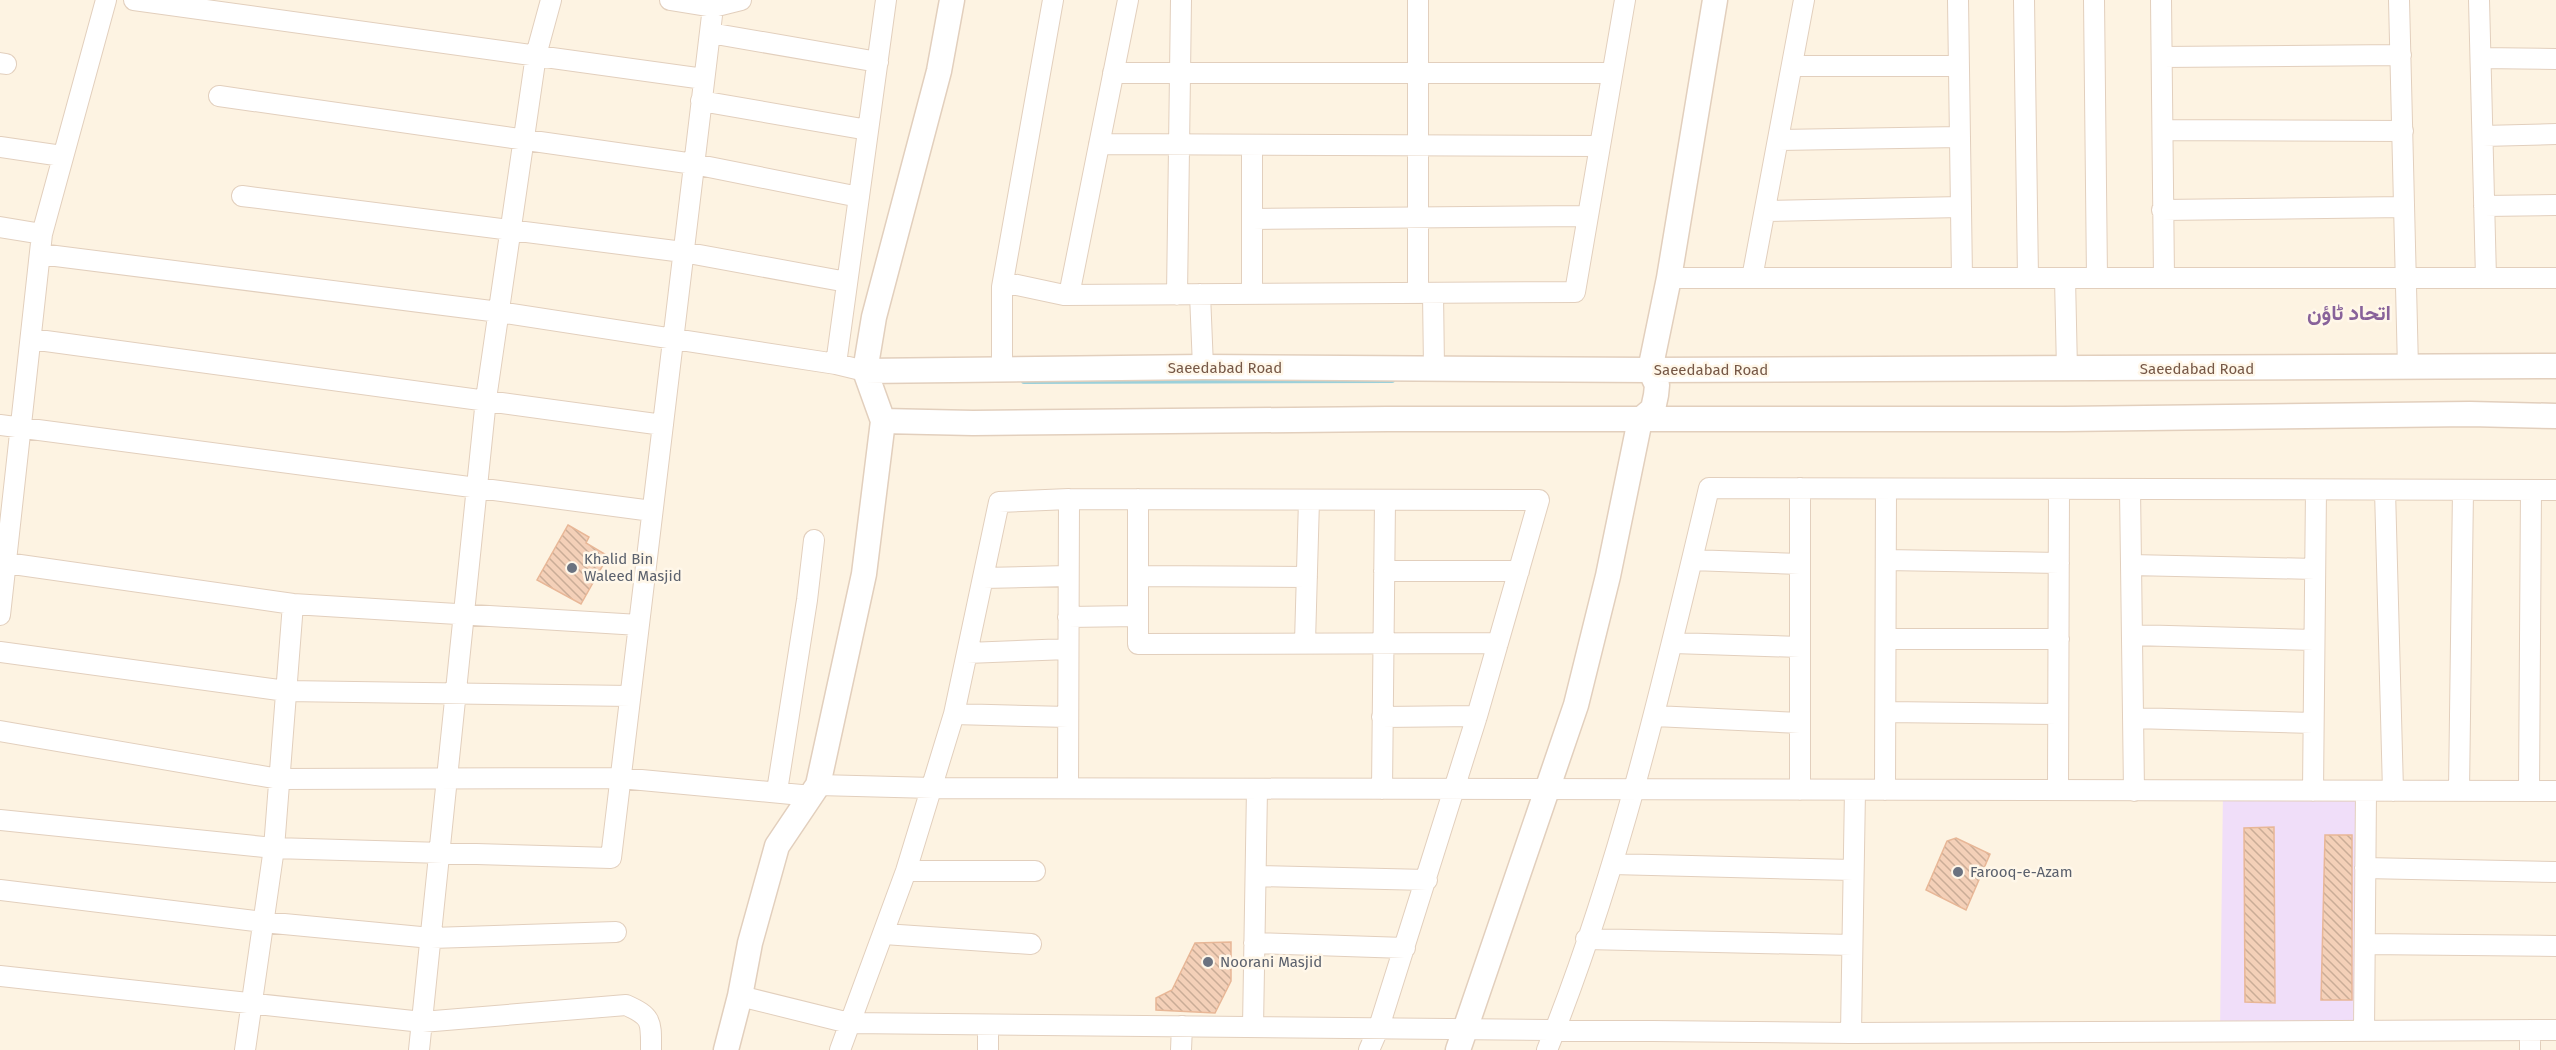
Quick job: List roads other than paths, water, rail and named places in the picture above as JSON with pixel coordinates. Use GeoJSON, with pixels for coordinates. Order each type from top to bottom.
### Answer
{"type":"FeatureCollection","features":[{"type":"Feature","properties":{"kind":"street"},"geometry":{"type":"LineString","coordinates":[[0,615],[42,234],[106,0]]}},
{"type":"Feature","properties":{"kind":"street"},"geometry":{"type":"LineString","coordinates":[[134,0],[704,79]]}},
{"type":"Feature","properties":{"kind":"street"},"geometry":{"type":"LineString","coordinates":[[419,1050],[486,401],[536,56],[551,0]]}},
{"type":"Feature","properties":{"kind":"street"},"geometry":{"type":"LineString","coordinates":[[670,0],[713,7],[741,0]]}},
{"type":"Feature","properties":{"kind":"street"},"geometry":{"type":"LineString","coordinates":[[836,364],[886,0]]}},
{"type":"Feature","properties":{"kind":"street"},"geometry":{"type":"LineString","coordinates":[[726,1050],[750,944],[777,846],[815,790],[864,574],[883,421],[865,371],[874,317],[939,71],[952,0]]}},
{"type":"Feature","properties":{"kind":"street"},"geometry":{"type":"LineString","coordinates":[[1002,369],[1003,282],[1053,0]]}},
{"type":"Feature","properties":{"kind":"street"},"geometry":{"type":"LineString","coordinates":[[1069,295],[1128,0]]}},
{"type":"Feature","properties":{"kind":"street"},"geometry":{"type":"LineString","coordinates":[[1177,294],[1181,0]]}},
{"type":"Feature","properties":{"kind":"street"},"geometry":{"type":"LineString","coordinates":[[1418,0],[1418,218],[1434,368]]}},
{"type":"Feature","properties":{"kind":"street"},"geometry":{"type":"LineString","coordinates":[[1003,282],[1069,295],[1575,292],[1625,0]]}},
{"type":"Feature","properties":{"kind":"street"},"geometry":{"type":"LineString","coordinates":[[1463,1039],[1576,705],[1608,576],[1640,420],[1653,409],[1657,385],[1650,370],[1669,278],[1715,0]]}},
{"type":"Feature","properties":{"kind":"street"},"geometry":{"type":"LineString","coordinates":[[1752,278],[1804,0]]}},
{"type":"Feature","properties":{"kind":"street"},"geometry":{"type":"LineString","coordinates":[[1958,0],[1962,278]]}},
{"type":"Feature","properties":{"kind":"street"},"geometry":{"type":"LineString","coordinates":[[2024,0],[2028,278]]}},
{"type":"Feature","properties":{"kind":"street"},"geometry":{"type":"LineString","coordinates":[[2094,0],[2097,278]]}},
{"type":"Feature","properties":{"kind":"street"},"geometry":{"type":"LineString","coordinates":[[2161,0],[2164,278]]}},
{"type":"Feature","properties":{"kind":"street"},"geometry":{"type":"LineString","coordinates":[[2399,0],[2408,368]]}},
{"type":"Feature","properties":{"kind":"street"},"geometry":{"type":"LineString","coordinates":[[2479,0],[2486,278]]}},
{"type":"Feature","properties":{"kind":"street"},"geometry":{"type":"LineString","coordinates":[[0,820],[274,848],[611,858],[713,7]]}},
{"type":"Feature","properties":{"kind":"street"},"geometry":{"type":"LineString","coordinates":[[710,33],[878,62]]}},
{"type":"Feature","properties":{"kind":"street"},"geometry":{"type":"LineString","coordinates":[[2162,57],[2401,55]]}},
{"type":"Feature","properties":{"kind":"street"},"geometry":{"type":"LineString","coordinates":[[2481,58],[2556,59]]}},
{"type":"Feature","properties":{"kind":"street"},"geometry":{"type":"LineString","coordinates":[[1793,66],[1959,66]]}},
{"type":"Feature","properties":{"kind":"street"},"geometry":{"type":"LineString","coordinates":[[1113,73],[1612,73]]}},
{"type":"Feature","properties":{"kind":"street"},"geometry":{"type":"LineString","coordinates":[[219,96],[694,164],[859,197]]}},
{"type":"Feature","properties":{"kind":"street"},"geometry":{"type":"LineString","coordinates":[[701,101],[868,130]]}},
{"type":"Feature","properties":{"kind":"street"},"geometry":{"type":"LineString","coordinates":[[2164,130],[2403,131]]}},
{"type":"Feature","properties":{"kind":"street"},"geometry":{"type":"LineString","coordinates":[[2483,136],[2556,134]]}},
{"type":"Feature","properties":{"kind":"street"},"geometry":{"type":"LineString","coordinates":[[1779,140],[1960,137]]}},
{"type":"Feature","properties":{"kind":"street"},"geometry":{"type":"LineString","coordinates":[[1099,144],[1600,146]]}},
{"type":"Feature","properties":{"kind":"street"},"geometry":{"type":"LineString","coordinates":[[1252,145],[1252,294]]}},
{"type":"Feature","properties":{"kind":"street"},"geometry":{"type":"LineString","coordinates":[[0,147],[62,156]]}},
{"type":"Feature","properties":{"kind":"street"},"geometry":{"type":"LineString","coordinates":[[242,196],[683,252],[847,282]]}},
{"type":"Feature","properties":{"kind":"street"},"geometry":{"type":"LineString","coordinates":[[2484,206],[2556,206]]}},
{"type":"Feature","properties":{"kind":"street"},"geometry":{"type":"LineString","coordinates":[[1766,211],[1961,207]]}},
{"type":"Feature","properties":{"kind":"street"},"geometry":{"type":"LineString","coordinates":[[2162,210],[2404,207]]}},
{"type":"Feature","properties":{"kind":"street"},"geometry":{"type":"LineString","coordinates":[[1252,219],[1588,216]]}},
{"type":"Feature","properties":{"kind":"street"},"geometry":{"type":"LineString","coordinates":[[0,227],[42,234]]}},
{"type":"Feature","properties":{"kind":"street"},"geometry":{"type":"LineString","coordinates":[[40,254],[499,312],[836,364],[865,371]]}},
{"type":"Feature","properties":{"kind":"street"},"geometry":{"type":"LineString","coordinates":[[1669,278],[2556,278]]}},
{"type":"Feature","properties":{"kind":"street"},"geometry":{"type":"LineString","coordinates":[[2065,278],[2067,369]]}},
{"type":"Feature","properties":{"kind":"street"},"geometry":{"type":"LineString","coordinates":[[1200,294],[1203,367]]}},
{"type":"Feature","properties":{"kind":"street"},"geometry":{"type":"LineString","coordinates":[[31,339],[663,425]]}},
{"type":"Feature","properties":{"kind":"street","name":"Saeedabad Road"},"geometry":{"type":"LineString","coordinates":[[865,371],[1203,367],[1650,370],[2556,366]]}},
{"type":"Feature","properties":{"kind":"street"},"geometry":{"type":"LineString","coordinates":[[883,421],[973,423],[1387,418],[1640,420],[2064,419],[2470,414],[2556,416]]}},
{"type":"Feature","properties":{"kind":"street"},"geometry":{"type":"LineString","coordinates":[[0,425],[652,511]]}},
{"type":"Feature","properties":{"kind":"street"},"geometry":{"type":"LineString","coordinates":[[1547,1050],[1587,939],[1635,789],[1655,716],[1709,488],[2556,490]]}},
{"type":"Feature","properties":{"kind":"street"},"geometry":{"type":"LineString","coordinates":[[1800,488],[1800,790]]}},
{"type":"Feature","properties":{"kind":"street"},"geometry":{"type":"LineString","coordinates":[[1886,489],[1886,790]]}},
{"type":"Feature","properties":{"kind":"street"},"geometry":{"type":"LineString","coordinates":[[2058,790],[2059,489]]}},
{"type":"Feature","properties":{"kind":"street"},"geometry":{"type":"LineString","coordinates":[[2130,489],[2134,791]]}},
{"type":"Feature","properties":{"kind":"street"},"geometry":{"type":"LineString","coordinates":[[2313,791],[2316,490]]}},
{"type":"Feature","properties":{"kind":"street"},"geometry":{"type":"LineString","coordinates":[[2385,490],[2393,791]]}},
{"type":"Feature","properties":{"kind":"street"},"geometry":{"type":"LineString","coordinates":[[2459,791],[2463,490]]}},
{"type":"Feature","properties":{"kind":"street"},"geometry":{"type":"LineString","coordinates":[[2529,791],[2531,490]]}},
{"type":"Feature","properties":{"kind":"street"},"geometry":{"type":"LineString","coordinates":[[1068,788],[1069,499]]}},
{"type":"Feature","properties":{"kind":"street"},"geometry":{"type":"LineString","coordinates":[[840,1050],[884,934],[933,788],[954,714],[999,502],[1069,499],[1539,500],[1427,880],[1379,1027],[1369,1050]]}},
{"type":"Feature","properties":{"kind":"street"},"geometry":{"type":"LineString","coordinates":[[1138,499],[1138,644],[1498,643]]}},
{"type":"Feature","properties":{"kind":"street"},"geometry":{"type":"LineString","coordinates":[[1305,642],[1308,500]]}},
{"type":"Feature","properties":{"kind":"street"},"geometry":{"type":"LineString","coordinates":[[1382,789],[1385,500]]}},
{"type":"Feature","properties":{"kind":"street"},"geometry":{"type":"LineString","coordinates":[[777,791],[807,600],[814,540]]}},
{"type":"Feature","properties":{"kind":"street"},"geometry":{"type":"LineString","coordinates":[[1692,560],[1800,564]]}},
{"type":"Feature","properties":{"kind":"street"},"geometry":{"type":"LineString","coordinates":[[1886,560],[2059,563]]}},
{"type":"Feature","properties":{"kind":"street"},"geometry":{"type":"LineString","coordinates":[[6,563],[292,604],[639,625]]}},
{"type":"Feature","properties":{"kind":"street"},"geometry":{"type":"LineString","coordinates":[[2131,565],[2315,568]]}},
{"type":"Feature","properties":{"kind":"street"},"geometry":{"type":"LineString","coordinates":[[1384,571],[1519,571]]}},
{"type":"Feature","properties":{"kind":"street"},"geometry":{"type":"LineString","coordinates":[[983,578],[1068,576]]}},
{"type":"Feature","properties":{"kind":"street"},"geometry":{"type":"LineString","coordinates":[[1138,576],[1306,577]]}},
{"type":"Feature","properties":{"kind":"street"},"geometry":{"type":"LineString","coordinates":[[245,1050],[274,848],[292,604]]}},
{"type":"Feature","properties":{"kind":"street"},"geometry":{"type":"LineString","coordinates":[[1068,617],[1138,616]]}},
{"type":"Feature","properties":{"kind":"street"},"geometry":{"type":"LineString","coordinates":[[2132,636],[2314,640]]}},
{"type":"Feature","properties":{"kind":"street"},"geometry":{"type":"LineString","coordinates":[[1886,639],[2059,639]]}},
{"type":"Feature","properties":{"kind":"street"},"geometry":{"type":"LineString","coordinates":[[1672,643],[1800,647]]}},
{"type":"Feature","properties":{"kind":"street"},"geometry":{"type":"LineString","coordinates":[[967,653],[1068,649]]}},
{"type":"Feature","properties":{"kind":"street"},"geometry":{"type":"LineString","coordinates":[[0,651],[286,691],[630,696]]}},
{"type":"Feature","properties":{"kind":"street"},"geometry":{"type":"LineString","coordinates":[[1886,712],[2058,714]]}},
{"type":"Feature","properties":{"kind":"street"},"geometry":{"type":"LineString","coordinates":[[954,714],[1068,717]]}},
{"type":"Feature","properties":{"kind":"street"},"geometry":{"type":"LineString","coordinates":[[1382,717],[1477,716]]}},
{"type":"Feature","properties":{"kind":"street"},"geometry":{"type":"LineString","coordinates":[[1655,716],[1800,723]]}},
{"type":"Feature","properties":{"kind":"street"},"geometry":{"type":"LineString","coordinates":[[2133,718],[2313,723]]}},
{"type":"Feature","properties":{"kind":"street"},"geometry":{"type":"LineString","coordinates":[[0,731],[279,779],[620,778],[777,791],[1068,788],[2556,791]]}},
{"type":"Feature","properties":{"kind":"street"},"geometry":{"type":"LineString","coordinates":[[1252,1026],[1257,789]]}},
{"type":"Feature","properties":{"kind":"street"},"geometry":{"type":"LineString","coordinates":[[1851,1033],[1855,790]]}},
{"type":"Feature","properties":{"kind":"street"},"geometry":{"type":"LineString","coordinates":[[2364,1031],[2366,791]]}},
{"type":"Feature","properties":{"kind":"street"},"geometry":{"type":"LineString","coordinates":[[1612,864],[1853,870]]}},
{"type":"Feature","properties":{"kind":"street"},"geometry":{"type":"LineString","coordinates":[[2365,868],[2556,872]]}},
{"type":"Feature","properties":{"kind":"street"},"geometry":{"type":"LineString","coordinates":[[906,871],[1035,871]]}},
{"type":"Feature","properties":{"kind":"street"},"geometry":{"type":"LineString","coordinates":[[1256,876],[1427,880]]}},
{"type":"Feature","properties":{"kind":"street"},"geometry":{"type":"LineString","coordinates":[[0,890],[263,922],[430,938],[616,932]]}},
{"type":"Feature","properties":{"kind":"street"},"geometry":{"type":"LineString","coordinates":[[884,934],[1032,944]]}},
{"type":"Feature","properties":{"kind":"street"},"geometry":{"type":"LineString","coordinates":[[1587,939],[1852,945]]}},
{"type":"Feature","properties":{"kind":"street"},"geometry":{"type":"LineString","coordinates":[[1254,943],[1405,948]]}},
{"type":"Feature","properties":{"kind":"street"},"geometry":{"type":"LineString","coordinates":[[2365,944],[2556,946]]}},
{"type":"Feature","properties":{"kind":"street"},"geometry":{"type":"LineString","coordinates":[[0,976],[422,1022],[626,1005],[644,1014],[651,1022],[651,1050]]}},
{"type":"Feature","properties":{"kind":"street"},"geometry":{"type":"LineString","coordinates":[[740,996],[849,1023],[1379,1027],[1463,1039],[1556,1029],[1686,1040],[1756,1041],[1827,1041],[1851,1033],[1899,1042],[2321,1041],[2364,1031],[2393,1041],[2463,1040],[2530,1030],[2556,1030]]}},
{"type":"Feature","properties":{"kind":"street"},"geometry":{"type":"LineString","coordinates":[[988,1025],[988,1050]]}},
{"type":"Feature","properties":{"kind":"street"},"geometry":{"type":"LineString","coordinates":[[1181,1050],[1182,1026]]}},
{"type":"Feature","properties":{"kind":"street"},"geometry":{"type":"LineString","coordinates":[[2530,1030],[2530,1050]]}},
{"type":"Feature","properties":{"kind":"waterway"},"geometry":{"type":"LineString","coordinates":[[1024,381],[1392,380]]}},
{"type":"Feature","properties":{"kind":"place","name":"Khalid Bin Waleed Masjid"},"geometry":{"type":"Point","coordinates":[572,568]}},
{"type":"Feature","properties":{"kind":"place","name":"Farooq-e-Azam"},"geometry":{"type":"Point","coordinates":[1958,872]}},
{"type":"Feature","properties":{"kind":"place","name":"Noorani Masjid"},"geometry":{"type":"Point","coordinates":[1208,962]}},
{"type":"Feature","properties":{"kind":"district","name":"اتحاد ٹاؤن"},"geometry":{"type":"Point","coordinates":[2349,313]}}]}
